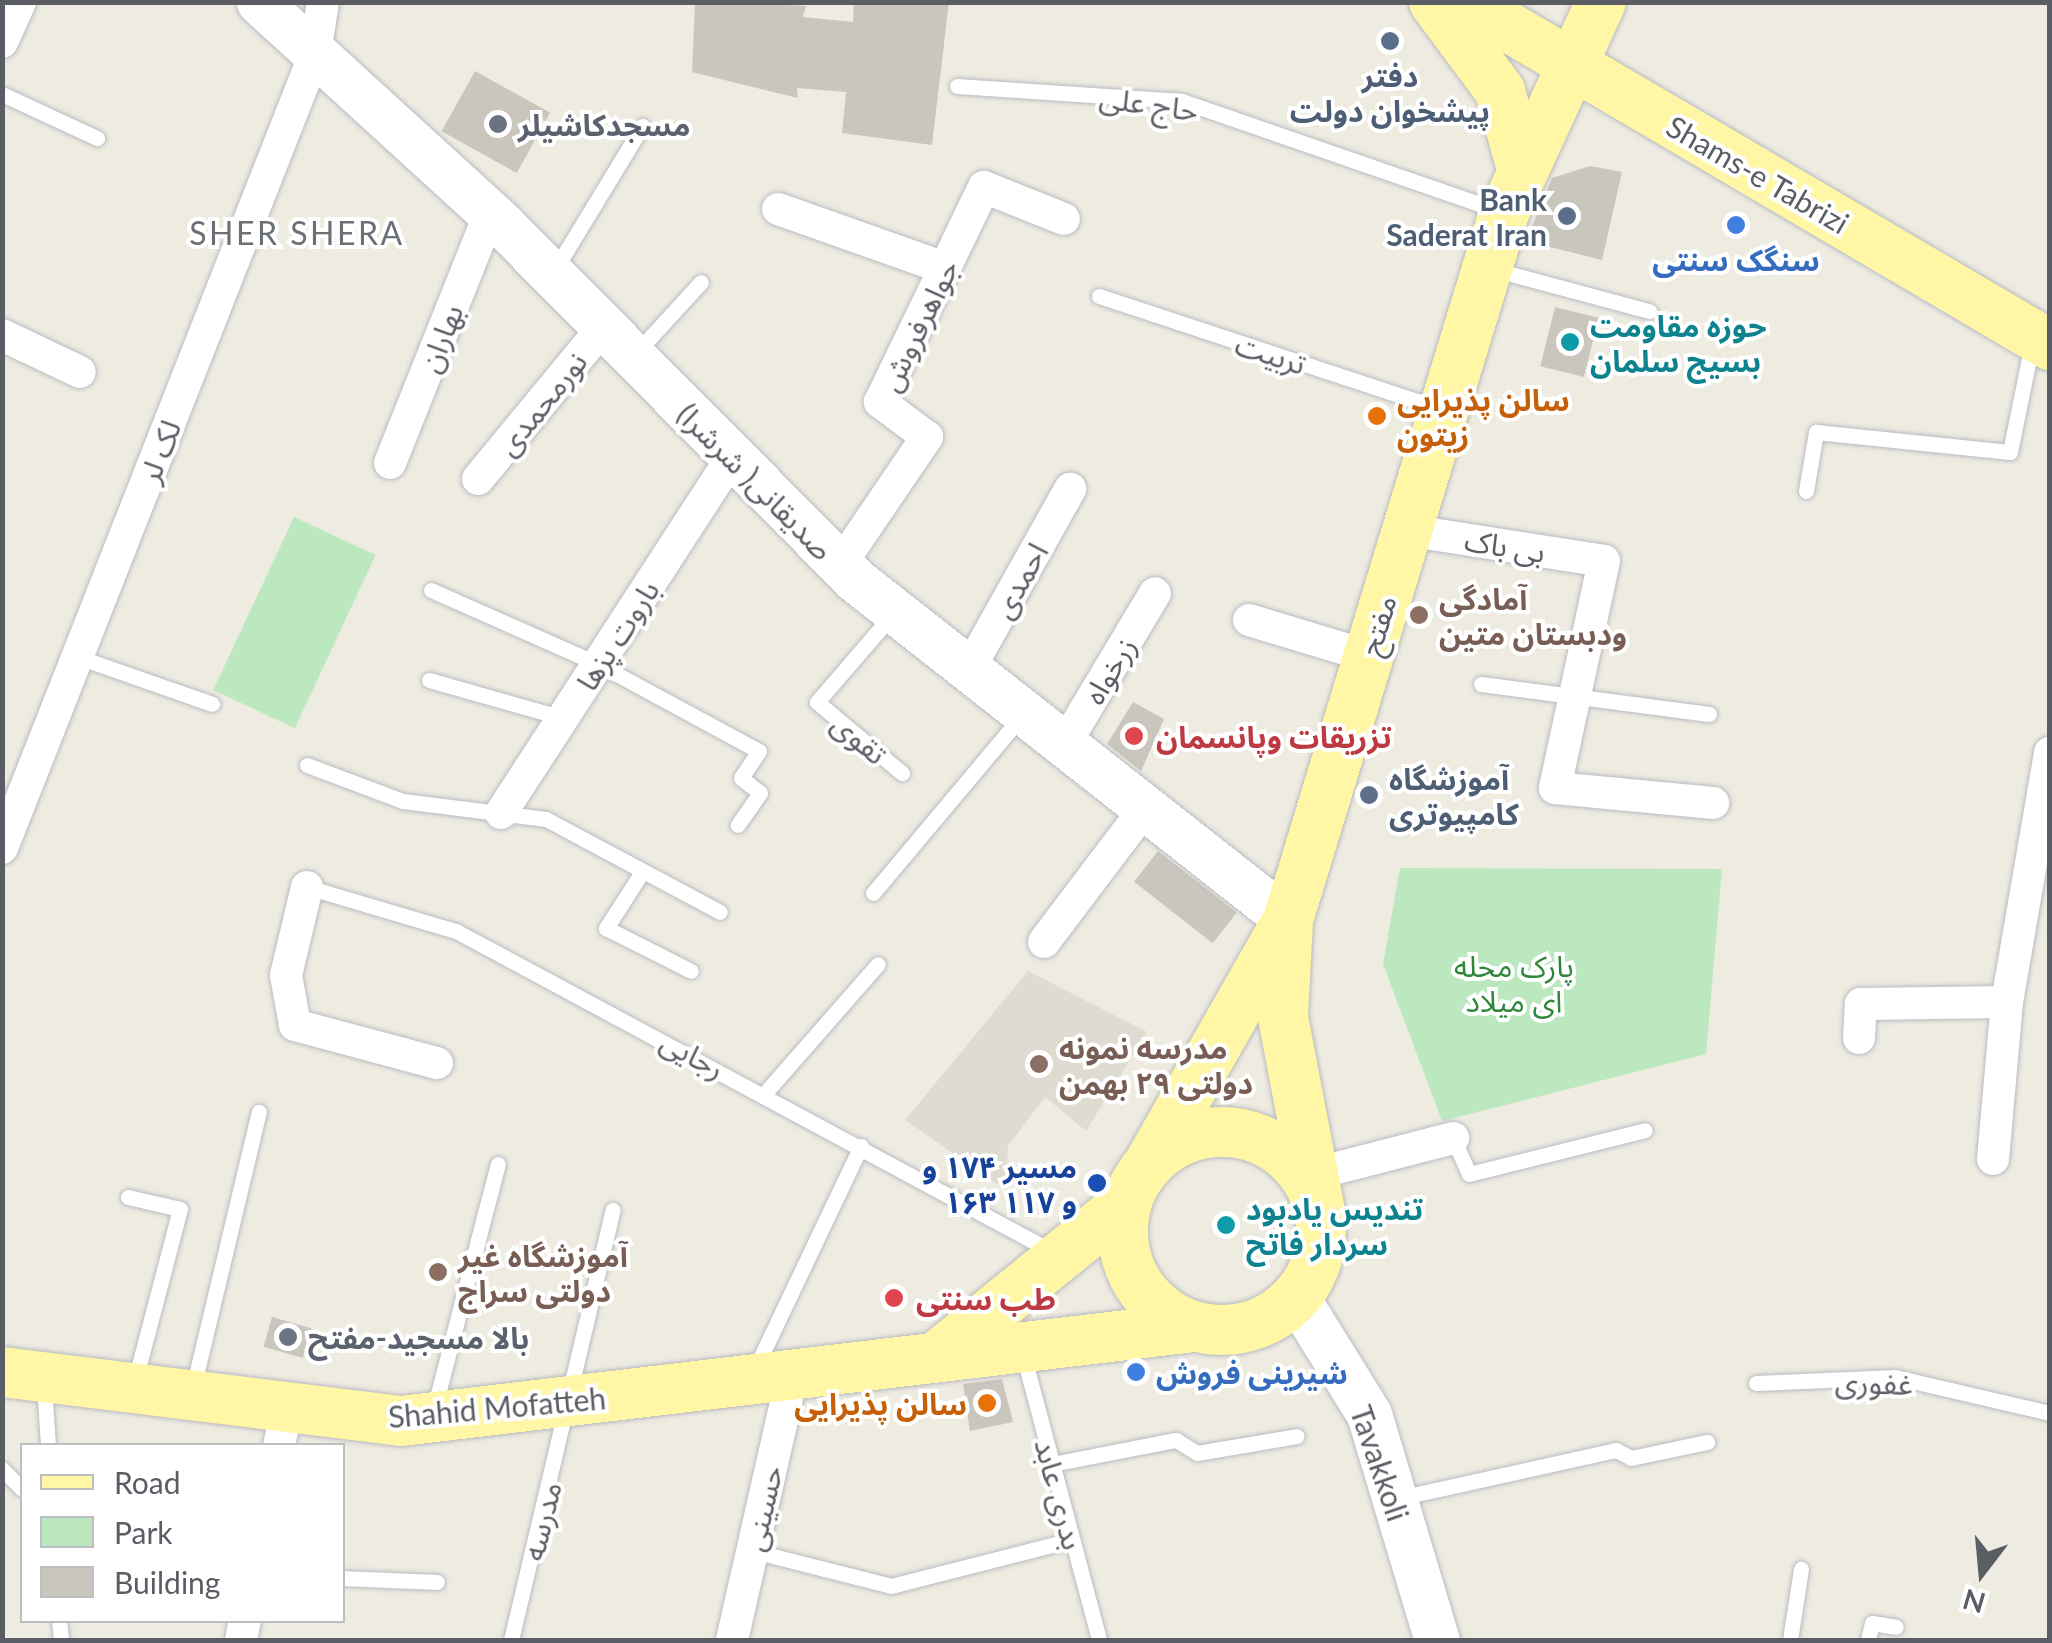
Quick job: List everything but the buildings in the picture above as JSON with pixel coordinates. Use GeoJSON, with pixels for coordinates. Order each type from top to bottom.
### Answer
{"type":"FeatureCollection","features":[{"type":"Feature","properties":{"kind":"main road"},"geometry":{"type":"LineString","coordinates":[[1434,2],[1500,91],[1513,191]]}},
{"type":"Feature","properties":{"kind":"main road","name":"Shams-e Tabrizi"},"geometry":{"type":"LineString","coordinates":[[1466,2],[2042,340]]}},
{"type":"Feature","properties":{"kind":"main road","name":"مفتح"},"geometry":{"type":"LineString","coordinates":[[1315,1191],[1283,1017],[1288,920],[1442,409],[1513,191],[1568,60],[1601,2]]}},
{"type":"Feature","properties":{"kind":"main road"},"geometry":{"type":"LineString","coordinates":[[932,1360],[1063,1258],[1125,1204],[1288,920]]}},
{"type":"Feature","properties":{"kind":"main road"},"geometry":{"type":"LineString","coordinates":[[1125,1204],[1128,1266],[1154,1303],[1194,1328],[1250,1328],[1297,1298],[1315,1270],[1315,1191],[1305,1174],[1248,1135],[1214,1132],[1152,1160]]}},
{"type":"Feature","properties":{"kind":"main road","name":"Shahid Mofatteh"},"geometry":{"type":"LineString","coordinates":[[23,1374],[191,1396],[283,1428],[570,1402],[1194,1328]]}},
{"type":"Feature","properties":{"kind":"street"},"geometry":{"type":"LineString","coordinates":[[2,42],[20,2]]}},
{"type":"Feature","properties":{"kind":"street","name":"(شرشرا )صدیقانی"},"geometry":{"type":"LineString","coordinates":[[259,2],[552,274],[840,565],[1143,811],[1288,920]]}},
{"type":"Feature","properties":{"kind":"street","name":"لک لر"},"geometry":{"type":"LineString","coordinates":[[2,848],[316,54],[323,2]]}},
{"type":"Feature","properties":{"kind":"street","name":"جواهرفروش"},"geometry":{"type":"LineString","coordinates":[[840,565],[927,437],[880,402],[984,187],[1064,219]]}},
{"type":"Feature","properties":{"kind":"street"},"geometry":{"type":"LineString","coordinates":[[778,209],[945,268]]}},
{"type":"Feature","properties":{"kind":"street","name":"بهاران"},"geometry":{"type":"LineString","coordinates":[[390,463],[490,214]]}},
{"type":"Feature","properties":{"kind":"street"},"geometry":{"type":"LineString","coordinates":[[2,335],[80,372]]}},
{"type":"Feature","properties":{"kind":"street","name":"نورمحمدی"},"geometry":{"type":"LineString","coordinates":[[478,479],[618,341]]}},
{"type":"Feature","properties":{"kind":"street","name":"باروت پزها"},"geometry":{"type":"LineString","coordinates":[[501,813],[732,457]]}},
{"type":"Feature","properties":{"kind":"street","name":"احمدی"},"geometry":{"type":"LineString","coordinates":[[968,671],[1070,489]]}},
{"type":"Feature","properties":{"kind":"street","name":"بی باک"},"geometry":{"type":"LineString","coordinates":[[1406,530],[1604,560],[1574,700]]}},
{"type":"Feature","properties":{"kind":"street","name":"زرخواه"},"geometry":{"type":"LineString","coordinates":[[1063,747],[1155,593]]}},
{"type":"Feature","properties":{"kind":"street"},"geometry":{"type":"LineString","coordinates":[[1249,620],[1368,656]]}},
{"type":"Feature","properties":{"kind":"street"},"geometry":{"type":"LineString","coordinates":[[1574,700],[1554,788],[1713,802]]}},
{"type":"Feature","properties":{"kind":"street"},"geometry":{"type":"LineString","coordinates":[[1993,1159],[2007,1002],[2034,936],[2050,753]]}},
{"type":"Feature","properties":{"kind":"street"},"geometry":{"type":"LineString","coordinates":[[1044,942],[1143,811]]}},
{"type":"Feature","properties":{"kind":"street"},"geometry":{"type":"LineString","coordinates":[[307,887],[286,974],[295,1025],[437,1063]]}},
{"type":"Feature","properties":{"kind":"street"},"geometry":{"type":"LineString","coordinates":[[1859,1038],[1861,1004],[2007,1002]]}},
{"type":"Feature","properties":{"kind":"street"},"geometry":{"type":"LineString","coordinates":[[1315,1191],[1453,1138]]}},
{"type":"Feature","properties":{"kind":"street","name":"Tavakkoli"},"geometry":{"type":"LineString","coordinates":[[1297,1298],[1370,1414],[1437,1640]]}},
{"type":"Feature","properties":{"kind":"street","name":"حسینی"},"geometry":{"type":"LineString","coordinates":[[732,1640],[752,1552],[770,1379]]}},
{"type":"Feature","properties":{"kind":"lane"},"geometry":{"type":"LineString","coordinates":[[1568,60],[1586,2]]}},
{"type":"Feature","properties":{"kind":"lane","name":"حاج علی"},"geometry":{"type":"LineString","coordinates":[[957,86],[1182,101],[1513,191]]}},
{"type":"Feature","properties":{"kind":"lane"},"geometry":{"type":"LineString","coordinates":[[2,94],[97,138]]}},
{"type":"Feature","properties":{"kind":"lane"},"geometry":{"type":"LineString","coordinates":[[552,274],[642,126]]}},
{"type":"Feature","properties":{"kind":"lane"},"geometry":{"type":"LineString","coordinates":[[1488,268],[1650,311]]}},
{"type":"Feature","properties":{"kind":"lane"},"geometry":{"type":"LineString","coordinates":[[618,341],[700,282]]}},
{"type":"Feature","properties":{"kind":"lane","name":"تربیت"},"geometry":{"type":"LineString","coordinates":[[1099,296],[1442,409]]}},
{"type":"Feature","properties":{"kind":"lane"},"geometry":{"type":"LineString","coordinates":[[1806,491],[1816,432],[2010,452],[2042,340]]}},
{"type":"Feature","properties":{"kind":"lane"},"geometry":{"type":"LineString","coordinates":[[431,590],[598,664],[759,751],[741,778],[760,793],[738,824]]}},
{"type":"Feature","properties":{"kind":"lane","name":"تقوی"},"geometry":{"type":"LineString","coordinates":[[895,612],[817,702],[902,772]]}},
{"type":"Feature","properties":{"kind":"lane"},"geometry":{"type":"LineString","coordinates":[[78,656],[212,704]]}},
{"type":"Feature","properties":{"kind":"lane"},"geometry":{"type":"LineString","coordinates":[[429,680],[563,718]]}},
{"type":"Feature","properties":{"kind":"lane"},"geometry":{"type":"LineString","coordinates":[[1481,684],[1574,700],[1709,714]]}},
{"type":"Feature","properties":{"kind":"lane"},"geometry":{"type":"LineString","coordinates":[[873,893],[1023,714]]}},
{"type":"Feature","properties":{"kind":"lane"},"geometry":{"type":"LineString","coordinates":[[307,765],[403,801],[546,818],[720,912]]}},
{"type":"Feature","properties":{"kind":"lane"},"geometry":{"type":"LineString","coordinates":[[642,872],[606,928],[691,971]]}},
{"type":"Feature","properties":{"kind":"lane","name":"رجایی"},"geometry":{"type":"LineString","coordinates":[[307,887],[456,931],[765,1093],[1063,1258]]}},
{"type":"Feature","properties":{"kind":"lane"},"geometry":{"type":"LineString","coordinates":[[765,1093],[878,964]]}},
{"type":"Feature","properties":{"kind":"lane"},"geometry":{"type":"LineString","coordinates":[[191,1396],[259,1112]]}},
{"type":"Feature","properties":{"kind":"lane"},"geometry":{"type":"LineString","coordinates":[[1453,1138],[1470,1174],[1646,1130]]}},
{"type":"Feature","properties":{"kind":"lane"},"geometry":{"type":"LineString","coordinates":[[770,1379],[861,1146]]}},
{"type":"Feature","properties":{"kind":"lane"},"geometry":{"type":"LineString","coordinates":[[431,1417],[498,1164]]}},
{"type":"Feature","properties":{"kind":"lane"},"geometry":{"type":"LineString","coordinates":[[128,1197],[180,1209],[133,1388]]}},
{"type":"Feature","properties":{"kind":"lane","name":"مدرسه"},"geometry":{"type":"LineString","coordinates":[[512,1640],[614,1210]]}},
{"type":"Feature","properties":{"kind":"lane","name":"بدری عابد"},"geometry":{"type":"LineString","coordinates":[[1021,1348],[1099,1640]]}},
{"type":"Feature","properties":{"kind":"lane"},"geometry":{"type":"LineString","coordinates":[[23,1374],[47,1443]]}},
{"type":"Feature","properties":{"kind":"lane","name":"غفوری"},"geometry":{"type":"LineString","coordinates":[[1756,1384],[1895,1377],[2050,1413]]}},
{"type":"Feature","properties":{"kind":"lane"},"geometry":{"type":"LineString","coordinates":[[1052,1464],[1176,1440],[1197,1453],[1298,1436]]}},
{"type":"Feature","properties":{"kind":"lane"},"geometry":{"type":"LineString","coordinates":[[1394,1499],[1616,1450],[1631,1458],[1706,1442]]}},
{"type":"Feature","properties":{"kind":"lane"},"geometry":{"type":"LineString","coordinates":[[2,1468],[20,1488]]}},
{"type":"Feature","properties":{"kind":"lane"},"geometry":{"type":"LineString","coordinates":[[752,1552],[892,1586],[1072,1540]]}},
{"type":"Feature","properties":{"kind":"lane"},"geometry":{"type":"LineString","coordinates":[[1790,1640],[1801,1569]]}},
{"type":"Feature","properties":{"kind":"lane"},"geometry":{"type":"LineString","coordinates":[[345,1578],[437,1582]]}},
{"type":"Feature","properties":{"kind":"lane"},"geometry":{"type":"LineString","coordinates":[[1868,1640],[1872,1622],[1896,1627]]}},
{"type":"Feature","properties":{"kind":"shaded area","name":"مدرسه نمونه دولتی ۲۹ بهمن"},"geometry":{"type":"Polygon","coordinates":[[[1028,971],[1147,1032],[1086,1131],[1045,1097],[1008,1146],[1006,1190],[905,1120],[1028,971]]]}},
{"type":"Feature","properties":{"kind":"green space"},"geometry":{"type":"Polygon","coordinates":[[[294,517],[376,555],[295,728],[213,690],[294,517]]]}},
{"type":"Feature","properties":{"kind":"green space","name":"پارک محله ای میلاد"},"geometry":{"type":"Polygon","coordinates":[[[1400,868],[1722,869],[1706,1054],[1442,1121],[1383,964],[1400,868]]]}},
{"type":"Feature","properties":{"kind":"place","name":"دفتر پیشخوان دولت"},"geometry":{"type":"Point","coordinates":[1390,41]}},
{"type":"Feature","properties":{"kind":"place","name":"مسجدکاشیلر"},"geometry":{"type":"Point","coordinates":[498,124]}},
{"type":"Feature","properties":{"kind":"place","name":"Bank Saderat Iran"},"geometry":{"type":"Point","coordinates":[1567,216]}},
{"type":"Feature","properties":{"kind":"place","name":"سنگک سنتی"},"geometry":{"type":"Point","coordinates":[1736,225]}},
{"type":"Feature","properties":{"kind":"place","name":"حوزه مقاومت بسیج سلمان"},"geometry":{"type":"Point","coordinates":[1570,342]}},
{"type":"Feature","properties":{"kind":"place","name":"سالن پذیرایی زیتون"},"geometry":{"type":"Point","coordinates":[1377,416]}},
{"type":"Feature","properties":{"kind":"place","name":"آمادگی ودبستان متین"},"geometry":{"type":"Point","coordinates":[1419,615]}},
{"type":"Feature","properties":{"kind":"place","name":"تزریقات وپانسمان"},"geometry":{"type":"Point","coordinates":[1134,736]}},
{"type":"Feature","properties":{"kind":"place","name":"آموزشگاه کامپیوتری"},"geometry":{"type":"Point","coordinates":[1369,795]}},
{"type":"Feature","properties":{"kind":"place","name":"مدرسه نمونه دولتی ۲۹ بهمن"},"geometry":{"type":"Point","coordinates":[1039,1064]}},
{"type":"Feature","properties":{"kind":"place","name":"مسیر ۱۷۴ و ۱۶۳ و ۱۱۷"},"geometry":{"type":"Point","coordinates":[1097,1183]}},
{"type":"Feature","properties":{"kind":"place","name":"تندیس یادبود سردار فاتح"},"geometry":{"type":"Point","coordinates":[1226,1225]}},
{"type":"Feature","properties":{"kind":"place","name":"آموزشگاه غیر دولتی سراج"},"geometry":{"type":"Point","coordinates":[438,1272]}},
{"type":"Feature","properties":{"kind":"place","name":"طب سنتی"},"geometry":{"type":"Point","coordinates":[894,1298]}},
{"type":"Feature","properties":{"kind":"place","name":"بالا مسجید-مفتح"},"geometry":{"type":"Point","coordinates":[288,1337]}},
{"type":"Feature","properties":{"kind":"place","name":"شیرینی فروش"},"geometry":{"type":"Point","coordinates":[1136,1372]}},
{"type":"Feature","properties":{"kind":"place","name":"سالن پذیرایی"},"geometry":{"type":"Point","coordinates":[987,1403]}},
{"type":"Feature","properties":{"kind":"district","name":"SHER SHERA"},"geometry":{"type":"Point","coordinates":[297,233]}}]}
